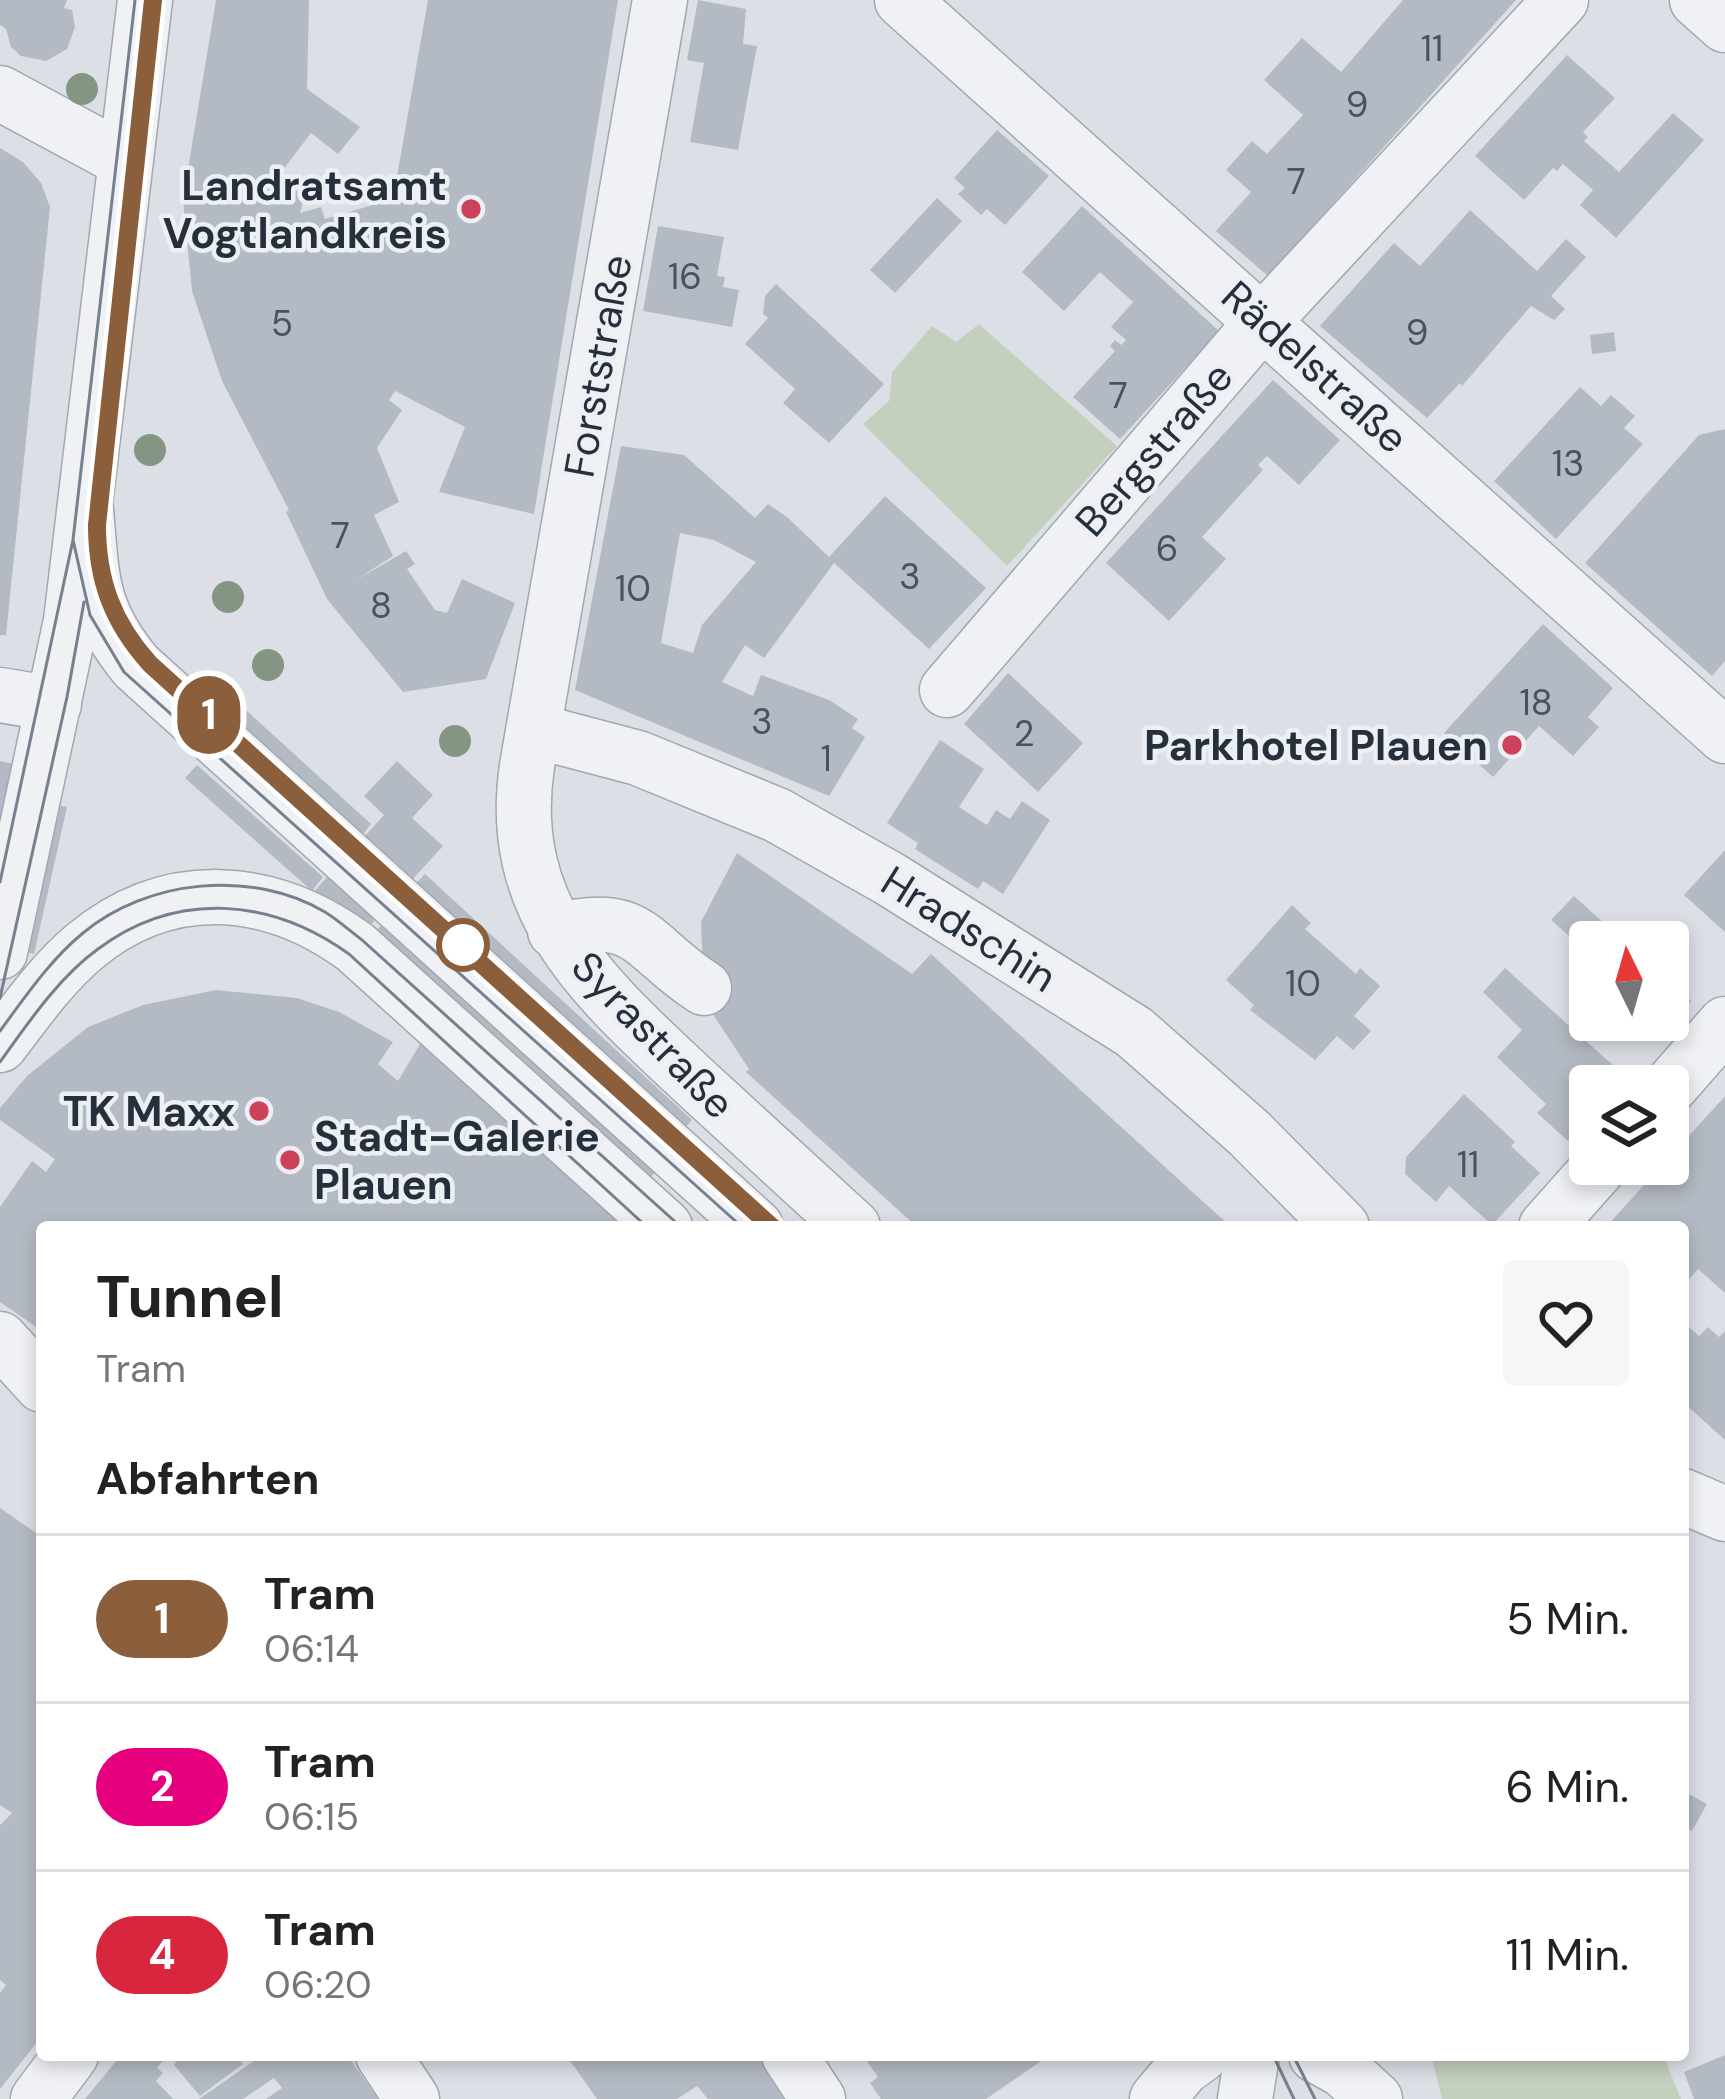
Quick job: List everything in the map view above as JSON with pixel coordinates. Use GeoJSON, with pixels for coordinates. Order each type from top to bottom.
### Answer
{"type":"FeatureCollection","features":[{"type":"Feature","properties":{"kind":"street"},"geometry":{"type":"LineString","coordinates":[[0,952],[71,621],[145,0]]}},
{"type":"Feature","properties":{"kind":"street","name":"Forststraße"},"geometry":{"type":"LineString","coordinates":[[536,731],[660,0]]}},
{"type":"Feature","properties":{"kind":"street","name":"Rädelstraße"},"geometry":{"type":"LineString","coordinates":[[902,0],[1725,736]]}},
{"type":"Feature","properties":{"kind":"street","name":"Bergstraße"},"geometry":{"type":"LineString","coordinates":[[947,690],[1264,320],[1561,0]]}},
{"type":"Feature","properties":{"kind":"street"},"geometry":{"type":"LineString","coordinates":[[1697,0],[1725,25]]}},
{"type":"Feature","properties":{"kind":"street"},"geometry":{"type":"LineString","coordinates":[[0,93],[126,161]]}},
{"type":"Feature","properties":{"kind":"street"},"geometry":{"type":"LineString","coordinates":[[86,509],[92,585],[99,610],[111,635],[136,666],[749,1221]]}},
{"type":"Feature","properties":{"kind":"street"},"geometry":{"type":"LineString","coordinates":[[0,695],[54,704],[136,666]]}},
{"type":"Feature","properties":{"kind":"street","name":"Syrastraße"},"geometry":{"type":"LineString","coordinates":[[536,731],[523,794],[523,830],[536,890],[555,931],[594,983],[645,1035],[846,1221]]}},
{"type":"Feature","properties":{"kind":"street","name":"Hradschin"},"geometry":{"type":"LineString","coordinates":[[536,731],[638,758],[777,815],[890,879],[1134,1032],[1249,1133],[1336,1221]]}},
{"type":"Feature","properties":{"kind":"street"},"geometry":{"type":"LineString","coordinates":[[0,1045],[21,987],[124,919],[158,905],[200,897],[282,905],[326,926],[355,947],[658,1221]]}},
{"type":"Feature","properties":{"kind":"street"},"geometry":{"type":"LineString","coordinates":[[555,931],[592,922],[622,927],[704,988]]}},
{"type":"Feature","properties":{"kind":"street"},"geometry":{"type":"LineString","coordinates":[[1689,1065],[1725,1024]]}},
{"type":"Feature","properties":{"kind":"street"},"geometry":{"type":"LineString","coordinates":[[1551,1221],[1583,1185]]}},
{"type":"Feature","properties":{"kind":"street"},"geometry":{"type":"LineString","coordinates":[[0,1339],[36,1378]]}},
{"type":"Feature","properties":{"kind":"street"},"geometry":{"type":"LineString","coordinates":[[1689,1499],[1725,1514]]}},
{"type":"Feature","properties":{"kind":"street"},"geometry":{"type":"LineString","coordinates":[[38,2099],[66,2061]]}},
{"type":"Feature","properties":{"kind":"street"},"geometry":{"type":"LineString","coordinates":[[387,2061],[412,2099]]}},
{"type":"Feature","properties":{"kind":"street"},"geometry":{"type":"LineString","coordinates":[[793,2061],[818,2099]]}},
{"type":"Feature","properties":{"kind":"street"},"geometry":{"type":"LineString","coordinates":[[1245,2099],[1251,2061]]}},
{"type":"Feature","properties":{"kind":"street"},"geometry":{"type":"LineString","coordinates":[[1327,2061],[1375,2099]]}},
{"type":"Feature","properties":{"kind":"street"},"geometry":{"type":"LineString","coordinates":[[1391,2061],[1398,2099]]}},
{"type":"Feature","properties":{"kind":"green space"},"geometry":{"type":"Polygon","coordinates":[[[979,324],[1117,446],[1007,566],[863,424],[889,401],[892,372],[932,326],[956,342],[979,324]]]}},
{"type":"Feature","properties":{"kind":"green space"},"geometry":{"type":"Polygon","coordinates":[[[1432,2061],[1665,2061],[1681,2099],[1442,2099],[1432,2061]]]}},
{"type":"Feature","properties":{"kind":"building"},"geometry":{"type":"Polygon","coordinates":[[[0,0],[67,0],[64,8],[72,10],[75,27],[67,49],[46,61],[21,56],[0,25],[0,0]]]}},
{"type":"Feature","properties":{"kind":"building"},"geometry":{"type":"Polygon","coordinates":[[[216,0],[309,0],[307,89],[360,127],[338,154],[311,133],[279,175],[304,197],[300,213],[321,207],[325,219],[393,199],[428,0],[618,0],[534,514],[439,492],[465,427],[395,391],[389,400],[402,410],[377,448],[399,502],[374,515],[393,556],[356,580],[406,551],[415,564],[407,569],[435,610],[447,613],[462,579],[515,603],[486,679],[403,692],[327,599],[289,510],[222,381],[192,291],[183,199],[216,0]]]}},
{"type":"Feature","properties":{"kind":"building"},"geometry":{"type":"Polygon","coordinates":[[[698,0],[746,9],[743,44],[757,46],[738,150],[690,142],[704,63],[687,60],[698,0]]]}},
{"type":"Feature","properties":{"kind":"building"},"geometry":{"type":"Polygon","coordinates":[[[1403,0],[1516,0],[1268,276],[1216,231],[1251,192],[1226,170],[1252,141],[1267,154],[1303,115],[1264,80],[1302,38],[1341,72],[1403,0]]]}},
{"type":"Feature","properties":{"kind":"building"},"geometry":{"type":"Polygon","coordinates":[[[1567,55],[1615,98],[1583,132],[1588,137],[1584,141],[1619,172],[1673,113],[1704,140],[1616,238],[1580,205],[1593,190],[1563,164],[1557,171],[1553,168],[1524,200],[1475,156],[1567,55]]]}},
{"type":"Feature","properties":{"kind":"building"},"geometry":{"type":"Polygon","coordinates":[[[997,130],[1049,176],[1005,225],[987,209],[981,215],[958,194],[965,188],[954,178],[997,130]]]}},
{"type":"Feature","properties":{"kind":"building"},"geometry":{"type":"Polygon","coordinates":[[[0,148],[23,162],[41,183],[50,207],[6,635],[0,635],[0,148]]]}},
{"type":"Feature","properties":{"kind":"building"},"geometry":{"type":"Polygon","coordinates":[[[937,198],[962,221],[895,293],[870,270],[937,198]]]}},
{"type":"Feature","properties":{"kind":"building"},"geometry":{"type":"Polygon","coordinates":[[[1082,206],[1219,331],[1120,439],[1073,397],[1115,351],[1110,346],[1115,340],[1121,345],[1126,340],[1111,327],[1133,302],[1100,272],[1064,311],[1022,272],[1082,206]]]}},
{"type":"Feature","properties":{"kind":"building"},"geometry":{"type":"Polygon","coordinates":[[[1470,210],[1537,271],[1566,239],[1586,257],[1551,296],[1565,309],[1554,320],[1531,306],[1462,386],[1460,383],[1427,418],[1320,326],[1394,243],[1420,266],[1470,210]]]}},
{"type":"Feature","properties":{"kind":"building"},"geometry":{"type":"Polygon","coordinates":[[[658,226],[724,237],[717,276],[725,277],[723,287],[739,290],[732,327],[643,311],[658,226]]]}},
{"type":"Feature","properties":{"kind":"building"},"geometry":{"type":"Polygon","coordinates":[[[776,284],[884,384],[829,443],[783,403],[795,389],[745,344],[768,318],[763,314],[765,296],[776,284]]]}},
{"type":"Feature","properties":{"kind":"building"},"geometry":{"type":"Polygon","coordinates":[[[1614,332],[1616,351],[1592,354],[1590,335],[1614,332]]]}},
{"type":"Feature","properties":{"kind":"building"},"geometry":{"type":"Polygon","coordinates":[[[1273,380],[1340,440],[1299,485],[1267,456],[1258,465],[1263,470],[1202,537],[1226,559],[1169,621],[1106,563],[1273,380]]]}},
{"type":"Feature","properties":{"kind":"building"},"geometry":{"type":"Polygon","coordinates":[[[1580,387],[1601,406],[1611,395],[1635,416],[1624,428],[1643,444],[1556,539],[1494,481],[1580,387]]]}},
{"type":"Feature","properties":{"kind":"building"},"geometry":{"type":"Polygon","coordinates":[[[1725,429],[1725,661],[1712,676],[1585,563],[1699,435],[1725,429]]]}},
{"type":"Feature","properties":{"kind":"building"},"geometry":{"type":"Polygon","coordinates":[[[621,446],[684,455],[755,518],[768,504],[829,557],[885,496],[986,588],[929,649],[834,563],[764,658],[745,645],[722,682],[753,696],[761,675],[829,700],[858,719],[852,728],[865,737],[829,796],[575,690],[621,446]],[[680,533],[661,643],[693,653],[702,625],[756,562],[714,540],[680,533]]]}},
{"type":"Feature","properties":{"kind":"building"},"geometry":{"type":"Polygon","coordinates":[[[1543,624],[1613,688],[1588,717],[1599,727],[1573,756],[1539,726],[1493,777],[1444,733],[1543,624]]]}},
{"type":"Feature","properties":{"kind":"building"},"geometry":{"type":"Polygon","coordinates":[[[1008,673],[1083,743],[1038,792],[964,724],[1008,673]]]}},
{"type":"Feature","properties":{"kind":"building"},"geometry":{"type":"Polygon","coordinates":[[[215,682],[371,824],[361,837],[204,694],[215,682]]]}},
{"type":"Feature","properties":{"kind":"building"},"geometry":{"type":"Polygon","coordinates":[[[940,740],[984,769],[959,807],[987,825],[996,810],[1010,819],[1022,801],[1050,820],[1003,894],[983,881],[978,889],[915,849],[918,843],[887,823],[940,740]]]}},
{"type":"Feature","properties":{"kind":"building"},"geometry":{"type":"Polygon","coordinates":[[[0,761],[19,765],[0,839],[0,761]]]}},
{"type":"Feature","properties":{"kind":"building"},"geometry":{"type":"Polygon","coordinates":[[[397,761],[433,795],[412,818],[443,846],[356,941],[309,897],[384,815],[364,796],[397,761]]]}},
{"type":"Feature","properties":{"kind":"building"},"geometry":{"type":"Polygon","coordinates":[[[197,765],[323,877],[312,891],[185,778],[197,765]]]}},
{"type":"Feature","properties":{"kind":"building"},"geometry":{"type":"Polygon","coordinates":[[[48,803],[67,807],[34,954],[15,950],[48,803]]]}},
{"type":"Feature","properties":{"kind":"building"},"geometry":{"type":"Polygon","coordinates":[[[1725,850],[1725,932],[1684,895],[1725,850]]]}},
{"type":"Feature","properties":{"kind":"building"},"geometry":{"type":"Polygon","coordinates":[[[737,853],[912,974],[931,954],[1224,1221],[910,1221],[746,1072],[749,1069],[704,1001],[701,922],[737,853]]]}},
{"type":"Feature","properties":{"kind":"building"},"geometry":{"type":"Polygon","coordinates":[[[425,874],[692,1120],[682,1131],[414,885],[425,874]]]}},
{"type":"Feature","properties":{"kind":"building"},"geometry":{"type":"Polygon","coordinates":[[[1574,896],[1602,921],[1569,921],[1569,936],[1551,920],[1574,896]]]}},
{"type":"Feature","properties":{"kind":"building"},"geometry":{"type":"Polygon","coordinates":[[[1292,905],[1311,923],[1305,929],[1356,974],[1360,968],[1380,986],[1354,1016],[1371,1031],[1353,1050],[1337,1036],[1315,1060],[1250,1010],[1254,1005],[1226,980],[1292,905]]]}},
{"type":"Feature","properties":{"kind":"building"},"geometry":{"type":"Polygon","coordinates":[[[388,918],[662,1165],[643,1186],[369,938],[388,918]]]}},
{"type":"Feature","properties":{"kind":"building"},"geometry":{"type":"Polygon","coordinates":[[[1505,968],[1569,1026],[1569,1041],[1586,1041],[1613,1065],[1569,1065],[1568,1141],[1537,1113],[1546,1104],[1497,1057],[1522,1030],[1483,992],[1505,968]]]}},
{"type":"Feature","properties":{"kind":"building","name":"Stadt-Galerie Plauen"},"geometry":{"type":"Polygon","coordinates":[[[216,990],[297,998],[339,1012],[393,1042],[378,1064],[398,1081],[426,1034],[625,1217],[622,1221],[36,1221],[36,1327],[0,1302],[0,1207],[32,1161],[46,1172],[55,1159],[0,1120],[0,1108],[27,1076],[88,1027],[143,1005],[216,990]]]}},
{"type":"Feature","properties":{"kind":"building"},"geometry":{"type":"Polygon","coordinates":[[[1464,1094],[1540,1173],[1496,1221],[1488,1221],[1449,1186],[1436,1202],[1405,1174],[1406,1157],[1464,1094]]]}},
{"type":"Feature","properties":{"kind":"building"},"geometry":{"type":"Polygon","coordinates":[[[1725,1096],[1725,1293],[1698,1269],[1689,1279],[1689,1221],[1611,1221],[1644,1185],[1689,1185],[1689,1136],[1725,1096]]]}},
{"type":"Feature","properties":{"kind":"building"},"geometry":{"type":"Polygon","coordinates":[[[1689,1327],[1699,1336],[1708,1327],[1719,1337],[1725,1331],[1725,1440],[1689,1407],[1689,1327]]]}},
{"type":"Feature","properties":{"kind":"building"},"geometry":{"type":"Polygon","coordinates":[[[0,1508],[36,1533],[36,2044],[0,2089],[0,1993],[6,1985],[0,1980],[0,1825],[12,1813],[0,1805],[0,1508]]]}},
{"type":"Feature","properties":{"kind":"building"},"geometry":{"type":"Polygon","coordinates":[[[1689,1794],[1707,1804],[1689,1830],[1689,1794]]]}},
{"type":"Feature","properties":{"kind":"building"},"geometry":{"type":"Polygon","coordinates":[[[1725,2055],[1725,2099],[1694,2099],[1684,2072],[1725,2055]]]}},
{"type":"Feature","properties":{"kind":"building"},"geometry":{"type":"Polygon","coordinates":[[[116,2061],[162,2061],[157,2068],[163,2073],[156,2081],[173,2099],[85,2099],[116,2061]]]}},
{"type":"Feature","properties":{"kind":"building"},"geometry":{"type":"Polygon","coordinates":[[[176,2061],[243,2064],[200,2096],[174,2065],[176,2061]]]}},
{"type":"Feature","properties":{"kind":"building"},"geometry":{"type":"Polygon","coordinates":[[[254,2061],[351,2061],[378,2099],[266,2099],[282,2088],[274,2078],[243,2099],[199,2099],[254,2061]]]}},
{"type":"Feature","properties":{"kind":"building"},"geometry":{"type":"Polygon","coordinates":[[[570,2061],[766,2061],[793,2099],[708,2099],[697,2086],[677,2099],[597,2099],[570,2061]]]}},
{"type":"Feature","properties":{"kind":"building"},"geometry":{"type":"Polygon","coordinates":[[[867,2061],[1041,2061],[986,2099],[881,2099],[870,2083],[878,2077],[867,2061]]]}},
{"type":"Feature","properties":{"kind":"tram line"},"geometry":{"type":"LineString","coordinates":[[0,882],[73,540],[135,0]]}},
{"type":"Feature","properties":{"kind":"tram line"},"geometry":{"type":"LineString","coordinates":[[153,0],[97,525],[100,565],[117,617],[150,664],[765,1221]]}},
{"type":"Feature","properties":{"kind":"tram line","name":"1"},"geometry":{"type":"LineString","coordinates":[[153,0],[97,525],[97,552],[108,603],[150,664],[765,1221]]}},
{"type":"Feature","properties":{"kind":"tram line"},"geometry":{"type":"LineString","coordinates":[[73,540],[90,615],[124,672],[735,1221]]}},
{"type":"Feature","properties":{"kind":"tram line"},"geometry":{"type":"LineString","coordinates":[[0,998],[84,602]]}},
{"type":"Feature","properties":{"kind":"tram line"},"geometry":{"type":"LineString","coordinates":[[0,1031],[71,944],[109,915],[138,901],[201,886],[266,890],[296,898],[325,912],[362,940],[674,1221]]}},
{"type":"Feature","properties":{"kind":"tram line"},"geometry":{"type":"LineString","coordinates":[[0,1062],[70,973],[128,930],[192,910],[256,912],[288,921],[349,954],[640,1221]]}},
{"type":"Feature","properties":{"kind":"tram line"},"geometry":{"type":"LineString","coordinates":[[1276,2061],[1294,2099]]}},
{"type":"Feature","properties":{"kind":"tram line"},"geometry":{"type":"LineString","coordinates":[[1296,2061],[1315,2099]]}},
{"type":"Feature","properties":{"kind":"place","name":"Landratsamt Vogtlandkreis"},"geometry":{"type":"Point","coordinates":[471,209]}},
{"type":"Feature","properties":{"kind":"place","name":"Parkhotel Plauen"},"geometry":{"type":"Point","coordinates":[1512,745]}},
{"type":"Feature","properties":{"kind":"place","name":"TK Maxx"},"geometry":{"type":"Point","coordinates":[259,1111]}},
{"type":"Feature","properties":{"kind":"place","name":"Stadt-Galerie Plauen"},"geometry":{"type":"Point","coordinates":[290,1160]}}]}
